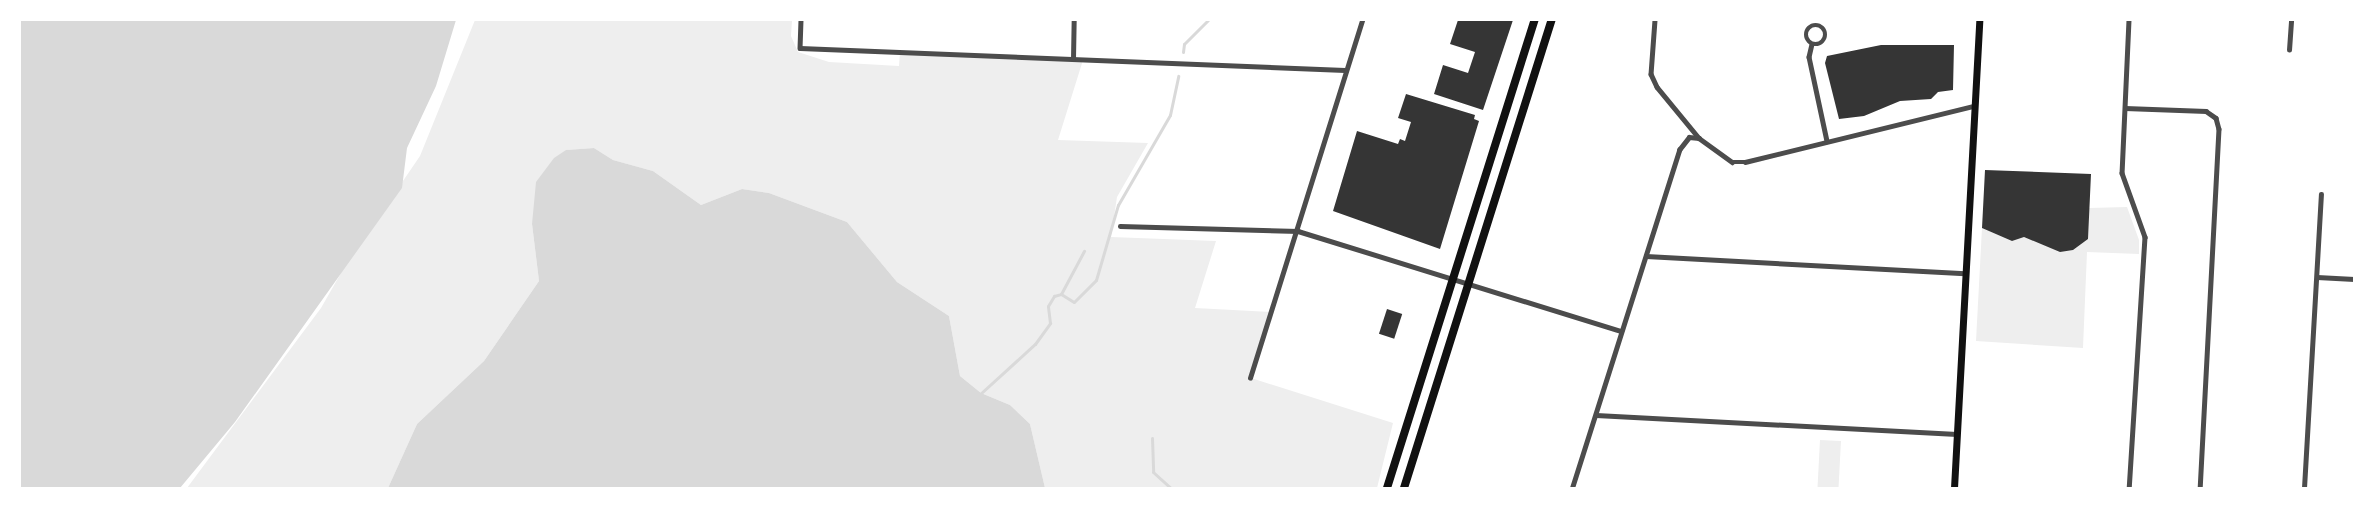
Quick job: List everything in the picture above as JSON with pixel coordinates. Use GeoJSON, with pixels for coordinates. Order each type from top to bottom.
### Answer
{"type":"FeatureCollection","features":[{"type":"Feature","properties":{"kind":"highway"},"geometry":{"type":"LineString","coordinates":[[1387,489],[1535,20]]}},
{"type":"Feature","properties":{"kind":"highway"},"geometry":{"type":"LineString","coordinates":[[1404,489],[1551,20]]}},
{"type":"Feature","properties":{"kind":"main road"},"geometry":{"type":"LineString","coordinates":[[1954,489],[1979,20]]}},
{"type":"Feature","properties":{"kind":"street"},"geometry":{"type":"LineString","coordinates":[[801,20],[800,48],[1345,70]]}},
{"type":"Feature","properties":{"kind":"street"},"geometry":{"type":"LineString","coordinates":[[1073,59],[1074,20]]}},
{"type":"Feature","properties":{"kind":"street"},"geometry":{"type":"LineString","coordinates":[[1251,378],[1362,20]]}},
{"type":"Feature","properties":{"kind":"street"},"geometry":{"type":"LineString","coordinates":[[1655,20],[1653,80],[1700,138],[1726,159],[1738,162],[1973,106]]}},
{"type":"Feature","properties":{"kind":"street"},"geometry":{"type":"LineString","coordinates":[[1806,20],[1811,27]]}},
{"type":"Feature","properties":{"kind":"street"},"geometry":{"type":"LineString","coordinates":[[2129,20],[2122,173],[2145,237],[2129,489]]}},
{"type":"Feature","properties":{"kind":"street"},"geometry":{"type":"LineString","coordinates":[[2289,50],[2290,20]]}},
{"type":"Feature","properties":{"kind":"street"},"geometry":{"type":"LineString","coordinates":[[1812,44],[1820,44],[1826,35],[1819,26],[1811,27],[1806,34],[1812,44],[1809,57],[1827,141]]}},
{"type":"Feature","properties":{"kind":"street"},"geometry":{"type":"LineString","coordinates":[[2125,108],[2206,111],[2216,118],[2219,129],[2200,489]]}},
{"type":"Feature","properties":{"kind":"street"},"geometry":{"type":"LineString","coordinates":[[1572,489],[1678,150],[1689,136],[1700,138]]}},
{"type":"Feature","properties":{"kind":"street"},"geometry":{"type":"LineString","coordinates":[[2304,489],[2321,194]]}},
{"type":"Feature","properties":{"kind":"street"},"geometry":{"type":"LineString","coordinates":[[1120,226],[1298,231],[1622,331]]}},
{"type":"Feature","properties":{"kind":"street"},"geometry":{"type":"LineString","coordinates":[[1646,256],[1965,273]]}},
{"type":"Feature","properties":{"kind":"street"},"geometry":{"type":"LineString","coordinates":[[2317,278],[2355,279]]}},
{"type":"Feature","properties":{"kind":"street"},"geometry":{"type":"LineString","coordinates":[[1596,415],[1957,434]]}},
{"type":"Feature","properties":{"kind":"shaded area"},"geometry":{"type":"Polygon","coordinates":[[[20,20],[456,20],[436,86],[407,148],[402,188],[235,422],[180,488],[20,488],[20,20]]]}},
{"type":"Feature","properties":{"kind":"shaded area"},"geometry":{"type":"Polygon","coordinates":[[[475,20],[792,20],[791,36],[798,52],[829,62],[899,66],[900,52],[1083,60],[1058,140],[1148,143],[1117,197],[1111,237],[1216,241],[1195,308],[1271,312],[1251,378],[1393,423],[1377,488],[1045,488],[1030,424],[1010,405],[981,393],[960,376],[949,316],[897,282],[847,222],[769,193],[742,189],[701,205],[653,171],[613,160],[594,148],[566,150],[532,224],[539,281],[484,361],[417,424],[388,488],[187,488],[321,308],[345,266],[420,156],[475,20]]]}},
{"type":"Feature","properties":{"kind":"shaded area"},"geometry":{"type":"Polygon","coordinates":[[[594,148],[613,160],[653,171],[701,205],[742,189],[769,193],[847,222],[897,282],[949,316],[960,376],[981,393],[1010,405],[1030,424],[1045,488],[388,488],[417,424],[484,361],[539,281],[532,224],[536,182],[554,158],[566,150],[594,148]]]}},
{"type":"Feature","properties":{"kind":"shaded area"},"geometry":{"type":"Polygon","coordinates":[[[2127,207],[2139,240],[2139,254],[2087,252],[2083,348],[1976,341],[1982,228],[2012,241],[2024,237],[2060,251],[2073,250],[2088,239],[2089,208],[2127,207]]]}},
{"type":"Feature","properties":{"kind":"shaded area"},"geometry":{"type":"Polygon","coordinates":[[[1820,440],[1841,441],[1839,488],[1817,488],[1820,440]]]}},
{"type":"Feature","properties":{"kind":"building"},"geometry":{"type":"Polygon","coordinates":[[[1458,20],[1513,20],[1483,110],[1434,94],[1443,65],[1468,73],[1475,52],[1450,44],[1458,20]]]}},
{"type":"Feature","properties":{"kind":"building"},"geometry":{"type":"Polygon","coordinates":[[[1881,45],[1954,45],[1953,90],[1938,92],[1931,99],[1900,101],[1864,116],[1839,119],[1825,63],[1827,56],[1881,45]]]}},
{"type":"Feature","properties":{"kind":"building"},"geometry":{"type":"Polygon","coordinates":[[[1406,94],[1475,115],[1474,119],[1479,121],[1440,249],[1333,211],[1357,131],[1398,144],[1400,139],[1405,141],[1411,122],[1398,118],[1406,94]]]}},
{"type":"Feature","properties":{"kind":"building"},"geometry":{"type":"Polygon","coordinates":[[[1985,170],[2091,174],[2088,239],[2073,250],[2060,252],[2024,237],[2012,241],[1982,228],[1985,170]]]}},
{"type":"Feature","properties":{"kind":"building"},"geometry":{"type":"Polygon","coordinates":[[[1387,309],[1402,314],[1394,339],[1379,334],[1387,309]]]}},
{"type":"Feature","properties":{"kind":"waterway"},"geometry":{"type":"LineString","coordinates":[[1183,52],[1184,44],[1208,20]]}},
{"type":"Feature","properties":{"kind":"waterway"},"geometry":{"type":"LineString","coordinates":[[980,394],[1035,344],[1050,323],[1048,306],[1054,296],[1061,294],[1074,302],[1096,280],[1118,205],[1170,115],[1178,76]]}},
{"type":"Feature","properties":{"kind":"waterway"},"geometry":{"type":"LineString","coordinates":[[1061,294],[1084,251]]}},
{"type":"Feature","properties":{"kind":"waterway"},"geometry":{"type":"LineString","coordinates":[[1152,438],[1153,472],[1171,488]]}}]}
